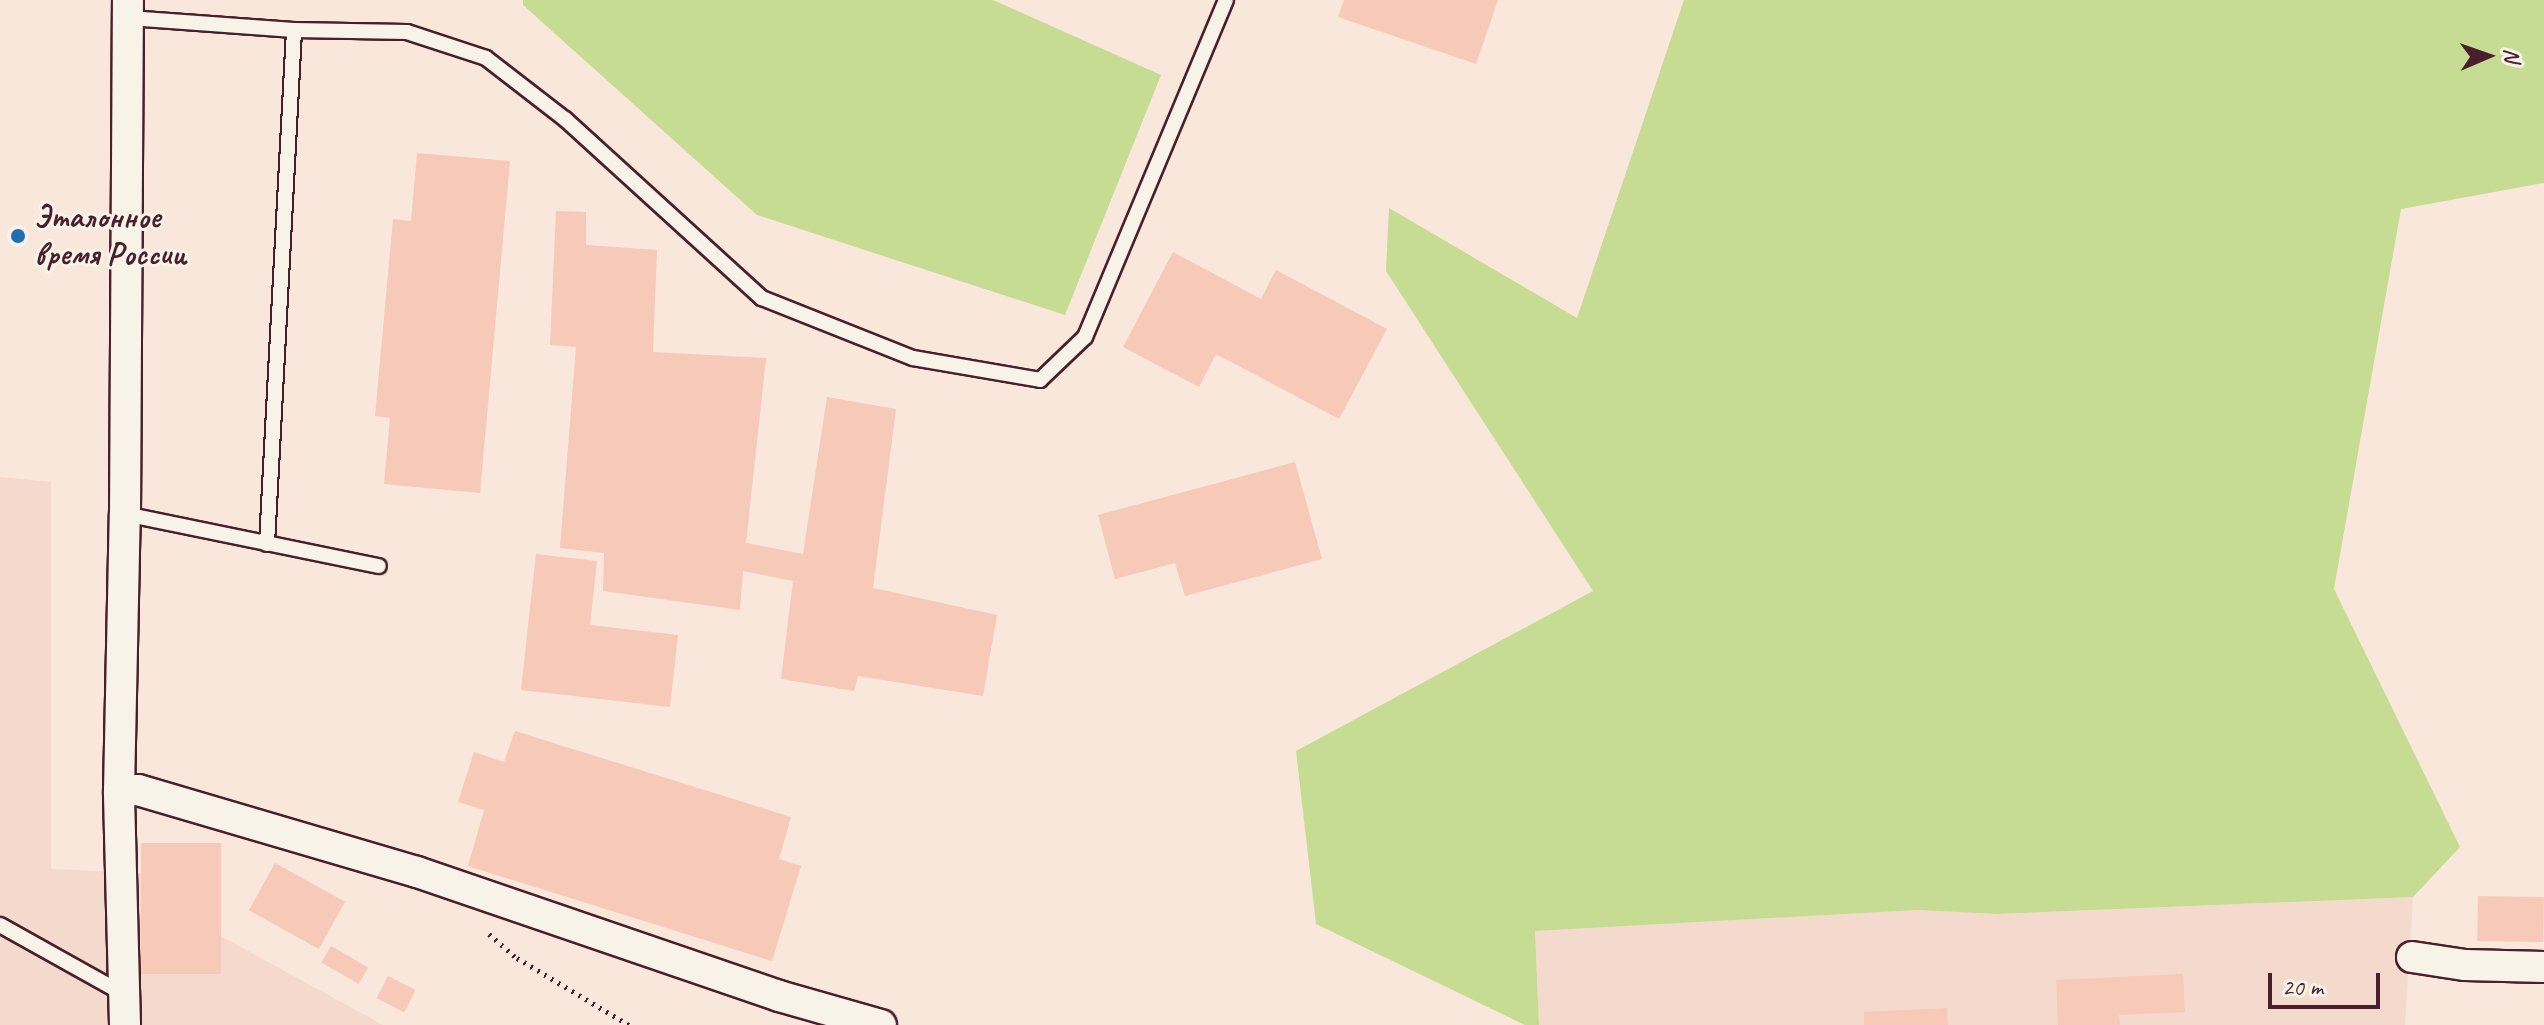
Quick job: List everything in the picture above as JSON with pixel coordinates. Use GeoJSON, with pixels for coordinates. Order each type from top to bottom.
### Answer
{"type":"FeatureCollection","features":[{"type":"Feature","properties":{"kind":"street"},"geometry":{"type":"LineString","coordinates":[[121,1014],[119,791],[125,514],[128,9]]}},
{"type":"Feature","properties":{"kind":"street"},"geometry":{"type":"LineString","coordinates":[[119,791],[138,790],[417,872],[779,996],[881,1025]]}},
{"type":"Feature","properties":{"kind":"street"},"geometry":{"type":"LineString","coordinates":[[2412,957],[2465,965],[2544,967]]}},
{"type":"Feature","properties":{"kind":"lane"},"geometry":{"type":"LineString","coordinates":[[128,9],[294,30],[407,32],[486,58],[565,119],[762,298],[913,358],[1040,380],[1085,337],[1226,0]]}},
{"type":"Feature","properties":{"kind":"lane"},"geometry":{"type":"LineString","coordinates":[[267,544],[294,30]]}},
{"type":"Feature","properties":{"kind":"lane"},"geometry":{"type":"LineString","coordinates":[[125,514],[379,566]]}},
{"type":"Feature","properties":{"kind":"lane"},"geometry":{"type":"LineString","coordinates":[[0,925],[121,1014]]}},
{"type":"Feature","properties":{"kind":"path"},"geometry":{"type":"LineString","coordinates":[[484,929],[517,958],[629,1025]]}},
{"type":"Feature","properties":{"kind":"shaded area"},"geometry":{"type":"Polygon","coordinates":[[[0,477],[51,482],[51,869],[141,873],[141,844],[221,843],[221,936],[383,1025],[0,1025],[0,477]]]}},
{"type":"Feature","properties":{"kind":"shaded area"},"geometry":{"type":"Polygon","coordinates":[[[2413,897],[2405,1025],[1539,1025],[1535,931],[1918,910],[1997,914],[2413,897]]]}},
{"type":"Feature","properties":{"kind":"green space"},"geometry":{"type":"Polygon","coordinates":[[[523,0],[993,0],[1161,75],[1065,315],[757,215],[523,5],[523,0]]]}},
{"type":"Feature","properties":{"kind":"green space"},"geometry":{"type":"Polygon","coordinates":[[[1684,0],[2544,0],[2544,183],[2401,209],[2334,589],[2460,847],[2413,897],[1997,914],[1918,910],[1535,931],[1539,1025],[1525,1025],[1316,924],[1296,751],[1593,591],[1386,271],[1389,208],[1577,318],[1684,0]]]}},
{"type":"Feature","properties":{"kind":"building"},"geometry":{"type":"Polygon","coordinates":[[[1344,0],[1498,0],[1476,64],[1338,17],[1344,0]]]}},
{"type":"Feature","properties":{"kind":"building"},"geometry":{"type":"Polygon","coordinates":[[[417,153],[510,161],[480,493],[384,484],[390,418],[375,416],[393,219],[411,221],[417,153]]]}},
{"type":"Feature","properties":{"kind":"building"},"geometry":{"type":"Polygon","coordinates":[[[556,211],[586,212],[586,245],[657,250],[653,352],[766,358],[746,543],[803,554],[827,397],[896,409],[873,588],[997,615],[983,696],[858,676],[854,691],[781,679],[793,581],[743,571],[740,610],[603,591],[604,553],[560,548],[576,347],[550,345],[556,211]]]}},
{"type":"Feature","properties":{"kind":"building"},"geometry":{"type":"Polygon","coordinates":[[[1173,252],[1261,299],[1276,270],[1387,329],[1339,419],[1216,354],[1199,387],[1123,347],[1173,252]]]}},
{"type":"Feature","properties":{"kind":"building"},"geometry":{"type":"Polygon","coordinates":[[[1295,462],[1322,559],[1185,596],[1175,563],[1115,579],[1098,515],[1295,462]]]}},
{"type":"Feature","properties":{"kind":"building"},"geometry":{"type":"Polygon","coordinates":[[[536,554],[597,561],[590,625],[678,635],[670,707],[521,690],[536,554]]]}},
{"type":"Feature","properties":{"kind":"building"},"geometry":{"type":"Polygon","coordinates":[[[515,731],[791,817],[779,859],[801,866],[772,961],[468,866],[484,810],[458,802],[474,752],[504,762],[515,731]]]}},
{"type":"Feature","properties":{"kind":"building"},"geometry":{"type":"Polygon","coordinates":[[[141,843],[221,843],[221,974],[141,974],[141,843]]]}},
{"type":"Feature","properties":{"kind":"building"},"geometry":{"type":"Polygon","coordinates":[[[275,863],[345,902],[319,949],[249,910],[275,863]]]}},
{"type":"Feature","properties":{"kind":"building"},"geometry":{"type":"Polygon","coordinates":[[[2478,896],[2544,897],[2543,942],[2477,941],[2478,896]]]}},
{"type":"Feature","properties":{"kind":"building"},"geometry":{"type":"Polygon","coordinates":[[[331,946],[368,968],[359,984],[322,962],[331,946]]]}},
{"type":"Feature","properties":{"kind":"building"},"geometry":{"type":"Polygon","coordinates":[[[2183,974],[2185,1012],[2119,1015],[2120,1025],[2058,1025],[2056,980],[2183,974]]]}},
{"type":"Feature","properties":{"kind":"building"},"geometry":{"type":"Polygon","coordinates":[[[388,976],[416,990],[404,1012],[377,998],[388,976]]]}},
{"type":"Feature","properties":{"kind":"building"},"geometry":{"type":"Polygon","coordinates":[[[1947,1008],[1948,1025],[1864,1025],[1864,1012],[1947,1008]]]}},
{"type":"Feature","properties":{"kind":"place","name":"Эталонное время России"},"geometry":{"type":"Point","coordinates":[18,236]}}]}
